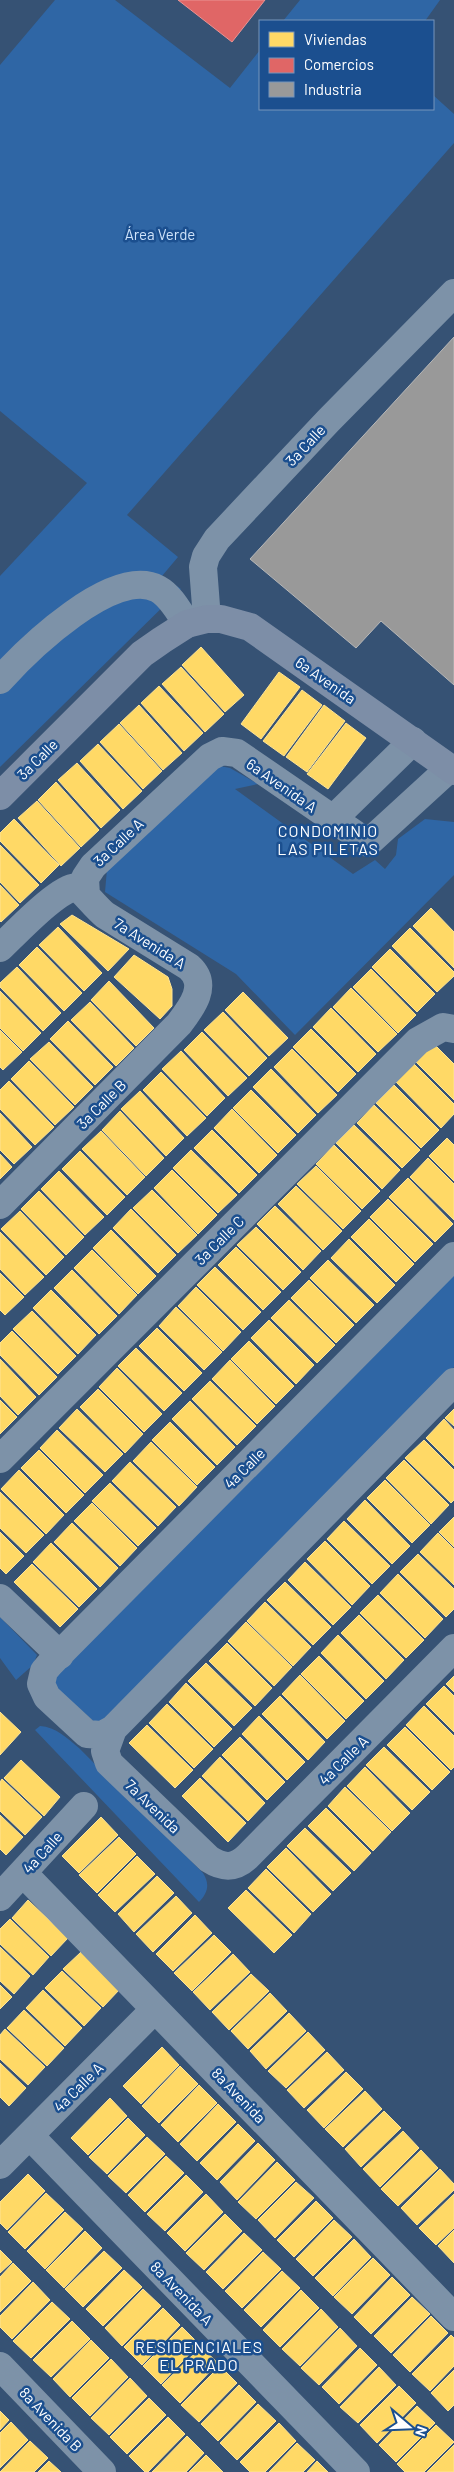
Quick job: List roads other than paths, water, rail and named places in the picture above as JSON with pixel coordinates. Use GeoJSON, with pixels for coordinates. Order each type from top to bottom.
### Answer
{"type":"FeatureCollection","features":[{"type":"Feature","properties":{"kind":"main road","name":"6a Avenida"},"geometry":{"type":"LineString","coordinates":[[197,622],[221,619],[250,626],[452,770]]}},
{"type":"Feature","properties":{"kind":"main road","name":"3a Calle"},"geometry":{"type":"LineString","coordinates":[[0,796],[142,654],[197,622]]}},
{"type":"Feature","properties":{"kind":"street","name":"3a Calle"},"geometry":{"type":"LineString","coordinates":[[197,622],[203,567],[206,556],[217,539],[328,421],[454,292]]}},
{"type":"Feature","properties":{"kind":"street"},"geometry":{"type":"LineString","coordinates":[[0,680],[28,650],[72,613],[115,590],[145,585],[158,588],[197,622]]}},
{"type":"Feature","properties":{"kind":"street","name":"6a Avenida A"},"geometry":{"type":"LineString","coordinates":[[332,820],[413,741]]}},
{"type":"Feature","properties":{"kind":"street","name":"6a Avenida A"},"geometry":{"type":"LineString","coordinates":[[232,750],[368,844],[452,770]]}},
{"type":"Feature","properties":{"kind":"street","name":"3a Calle A"},"geometry":{"type":"LineString","coordinates":[[86,895],[85,878],[92,866],[210,758],[222,751],[232,750]]}},
{"type":"Feature","properties":{"kind":"street"},"geometry":{"type":"LineString","coordinates":[[0,948],[48,902],[68,889],[79,888],[86,895]]}},
{"type":"Feature","properties":{"kind":"street","name":"7a Avenida A"},"geometry":{"type":"LineString","coordinates":[[86,895],[94,908],[105,916],[195,972],[199,988],[196,998]]}},
{"type":"Feature","properties":{"kind":"street","name":"3a Calle B"},"geometry":{"type":"LineString","coordinates":[[0,1205],[160,1045],[179,1024],[196,998]]}},
{"type":"Feature","properties":{"kind":"street","name":"3a Calle C"},"geometry":{"type":"LineString","coordinates":[[0,1459],[418,1041],[449,1028]]}},
{"type":"Feature","properties":{"kind":"street","name":"4a Calle"},"geometry":{"type":"LineString","coordinates":[[106,1732],[87,1734],[74,1724],[47,1697],[41,1684],[44,1671],[454,1256]]}},
{"type":"Feature","properties":{"kind":"street"},"geometry":{"type":"LineString","coordinates":[[106,1732],[454,1382]]}},
{"type":"Feature","properties":{"kind":"street"},"geometry":{"type":"LineString","coordinates":[[0,1598],[60,1655]]}},
{"type":"Feature","properties":{"kind":"street","name":"4a Calle A"},"geometry":{"type":"LineString","coordinates":[[228,1867],[240,1863],[247,1857],[454,1648]]}},
{"type":"Feature","properties":{"kind":"street","name":"7a Avenida"},"geometry":{"type":"LineString","coordinates":[[106,1732],[105,1751],[108,1763],[209,1859],[228,1867]]}},
{"type":"Feature","properties":{"kind":"street","name":"4a Calle"},"geometry":{"type":"LineString","coordinates":[[0,1897],[84,1806]]}},
{"type":"Feature","properties":{"kind":"street","name":"8a Avenida"},"geometry":{"type":"LineString","coordinates":[[23,1873],[454,2317]]}},
{"type":"Feature","properties":{"kind":"street","name":"4a Calle A"},"geometry":{"type":"LineString","coordinates":[[0,2166],[155,2009]]}},
{"type":"Feature","properties":{"kind":"street","name":"8a Avenida A"},"geometry":{"type":"LineString","coordinates":[[30,2136],[356,2472]]}},
{"type":"Feature","properties":{"kind":"street","name":"8a Avenida B"},"geometry":{"type":"LineString","coordinates":[[0,2366],[102,2472]]}},
{"type":"Feature","properties":{"kind":"district","name":"CONDOMINIO LAS PILETAS"},"geometry":{"type":"Point","coordinates":[328,839]}},
{"type":"Feature","properties":{"kind":"district","name":"RESIDENCIALES EL PRADO"},"geometry":{"type":"Point","coordinates":[199,2355]}},
{"type":"Feature","properties":{"kind":"park label","name":"Área Verde"},"geometry":{"type":"Point","coordinates":[160,234]}}]}
